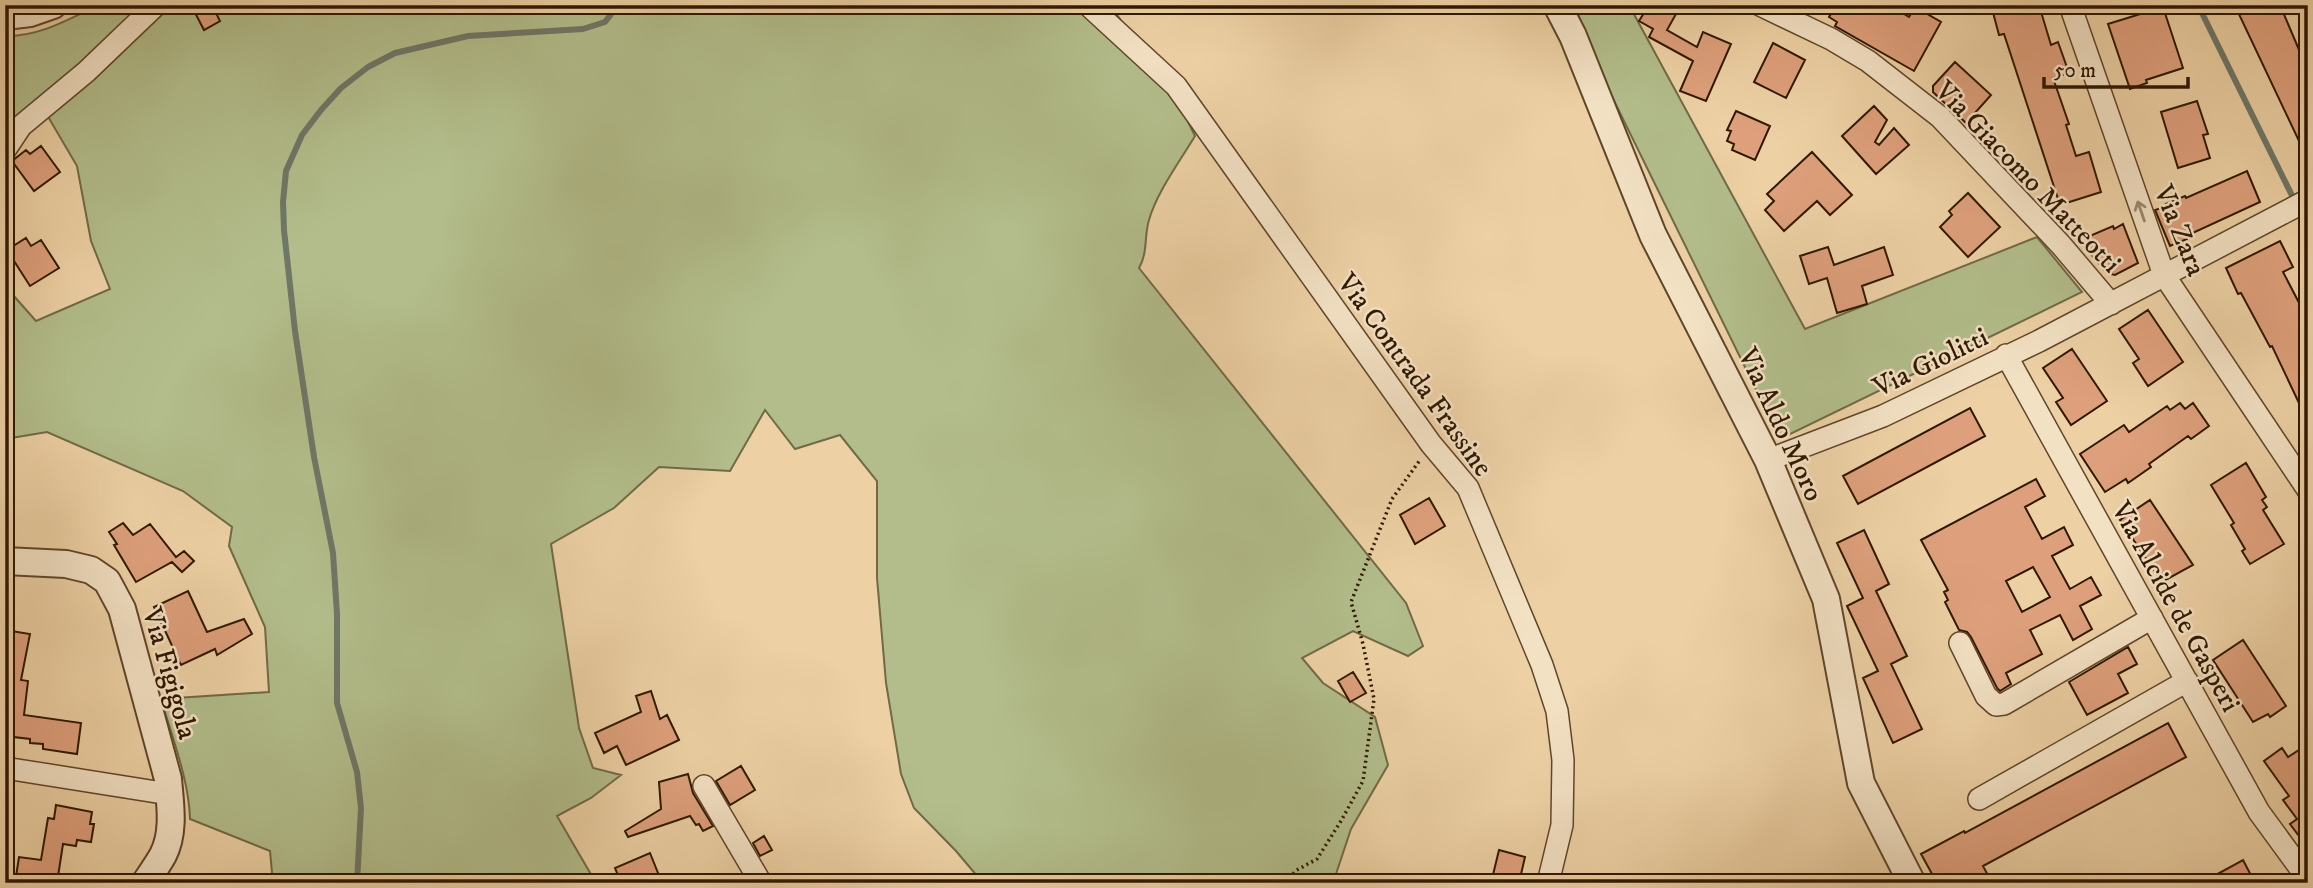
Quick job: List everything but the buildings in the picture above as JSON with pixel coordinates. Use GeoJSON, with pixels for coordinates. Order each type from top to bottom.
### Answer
{"type":"FeatureCollection","features":[{"type":"Feature","properties":{"kind":"street"},"geometry":{"type":"LineString","coordinates":[[5,16],[30,13],[53,5]]}},
{"type":"Feature","properties":{"kind":"street"},"geometry":{"type":"LineString","coordinates":[[5,150],[21,126],[86,72],[156,5]]}},
{"type":"Feature","properties":{"kind":"street","name":"Via Contrada Frassine"},"geometry":{"type":"LineString","coordinates":[[1088,5],[1176,86],[1431,444],[1468,488],[1542,666],[1557,711],[1563,760],[1562,825],[1548,883]]}},
{"type":"Feature","properties":{"kind":"street","name":"Via Aldo Moro"},"geometry":{"type":"LineString","coordinates":[[1557,5],[1573,36],[1653,235],[1768,460],[1826,599],[1861,783],[1912,883]]}},
{"type":"Feature","properties":{"kind":"street","name":"Via Zara"},"geometry":{"type":"LineString","coordinates":[[2070,5],[2164,275],[2308,490]]}},
{"type":"Feature","properties":{"kind":"street","name":"Via Giacomo Matteotti"},"geometry":{"type":"LineString","coordinates":[[1769,7],[1868,61],[1940,117],[2045,228],[2111,304]]}},
{"type":"Feature","properties":{"kind":"street","name":"Via Giolitti"},"geometry":{"type":"LineString","coordinates":[[1768,460],[1883,416],[2111,304],[2308,200]]}},
{"type":"Feature","properties":{"kind":"street","name":"Via Alcide de Gasperi"},"geometry":{"type":"LineString","coordinates":[[2006,355],[2259,812],[2308,879]]}},
{"type":"Feature","properties":{"kind":"street","name":"Via Figigola"},"geometry":{"type":"LineString","coordinates":[[5,561],[66,564],[91,570],[107,582],[122,609],[168,779],[170,824],[164,852],[145,883]]}},
{"type":"Feature","properties":{"kind":"street"},"geometry":{"type":"LineString","coordinates":[[1960,643],[1986,696],[1996,705],[2004,704],[2152,618]]}},
{"type":"Feature","properties":{"kind":"street"},"geometry":{"type":"LineString","coordinates":[[1979,799],[2186,681]]}},
{"type":"Feature","properties":{"kind":"street"},"geometry":{"type":"LineString","coordinates":[[5,768],[169,794]]}},
{"type":"Feature","properties":{"kind":"street"},"geometry":{"type":"LineString","coordinates":[[704,786],[761,883]]}},
{"type":"Feature","properties":{"kind":"path"},"geometry":{"type":"LineString","coordinates":[[1287,883],[1295,870],[1317,859],[1363,781],[1374,699],[1366,656],[1351,602],[1392,499],[1431,444]]}},
{"type":"Feature","properties":{"kind":"green space"},"geometry":{"type":"Polygon","coordinates":[[[99,5],[1110,5],[1177,99],[1195,136],[1153,209],[1139,268],[1406,603],[1423,646],[1408,656],[1353,631],[1302,658],[1323,683],[1375,717],[1388,765],[1351,829],[1333,883],[983,883],[914,808],[901,774],[886,683],[877,578],[877,481],[840,435],[795,449],[765,410],[730,471],[659,467],[614,508],[551,544],[579,728],[593,768],[621,775],[591,798],[557,816],[596,883],[273,883],[270,851],[190,819],[183,774],[161,699],[269,692],[265,627],[229,546],[232,527],[183,491],[47,432],[5,439],[5,286],[36,321],[110,289],[91,241],[77,166],[43,108],[5,130],[5,36],[30,34],[99,5]]]}},
{"type":"Feature","properties":{"kind":"green space"},"geometry":{"type":"Polygon","coordinates":[[[1575,5],[1629,5],[1805,329],[2037,237],[2082,292],[1782,438],[1594,60],[1575,5]]]}},
{"type":"Feature","properties":{"kind":"waterway"},"geometry":{"type":"LineString","coordinates":[[357,883],[361,808],[357,772],[337,703],[337,614],[333,553],[314,457],[295,331],[284,230],[286,171],[302,135],[341,88],[368,67],[395,53],[468,36],[583,29],[605,22],[618,5]]}},
{"type":"Feature","properties":{"kind":"waterway"},"geometry":{"type":"LineString","coordinates":[[2198,5],[2308,228]]}}]}
